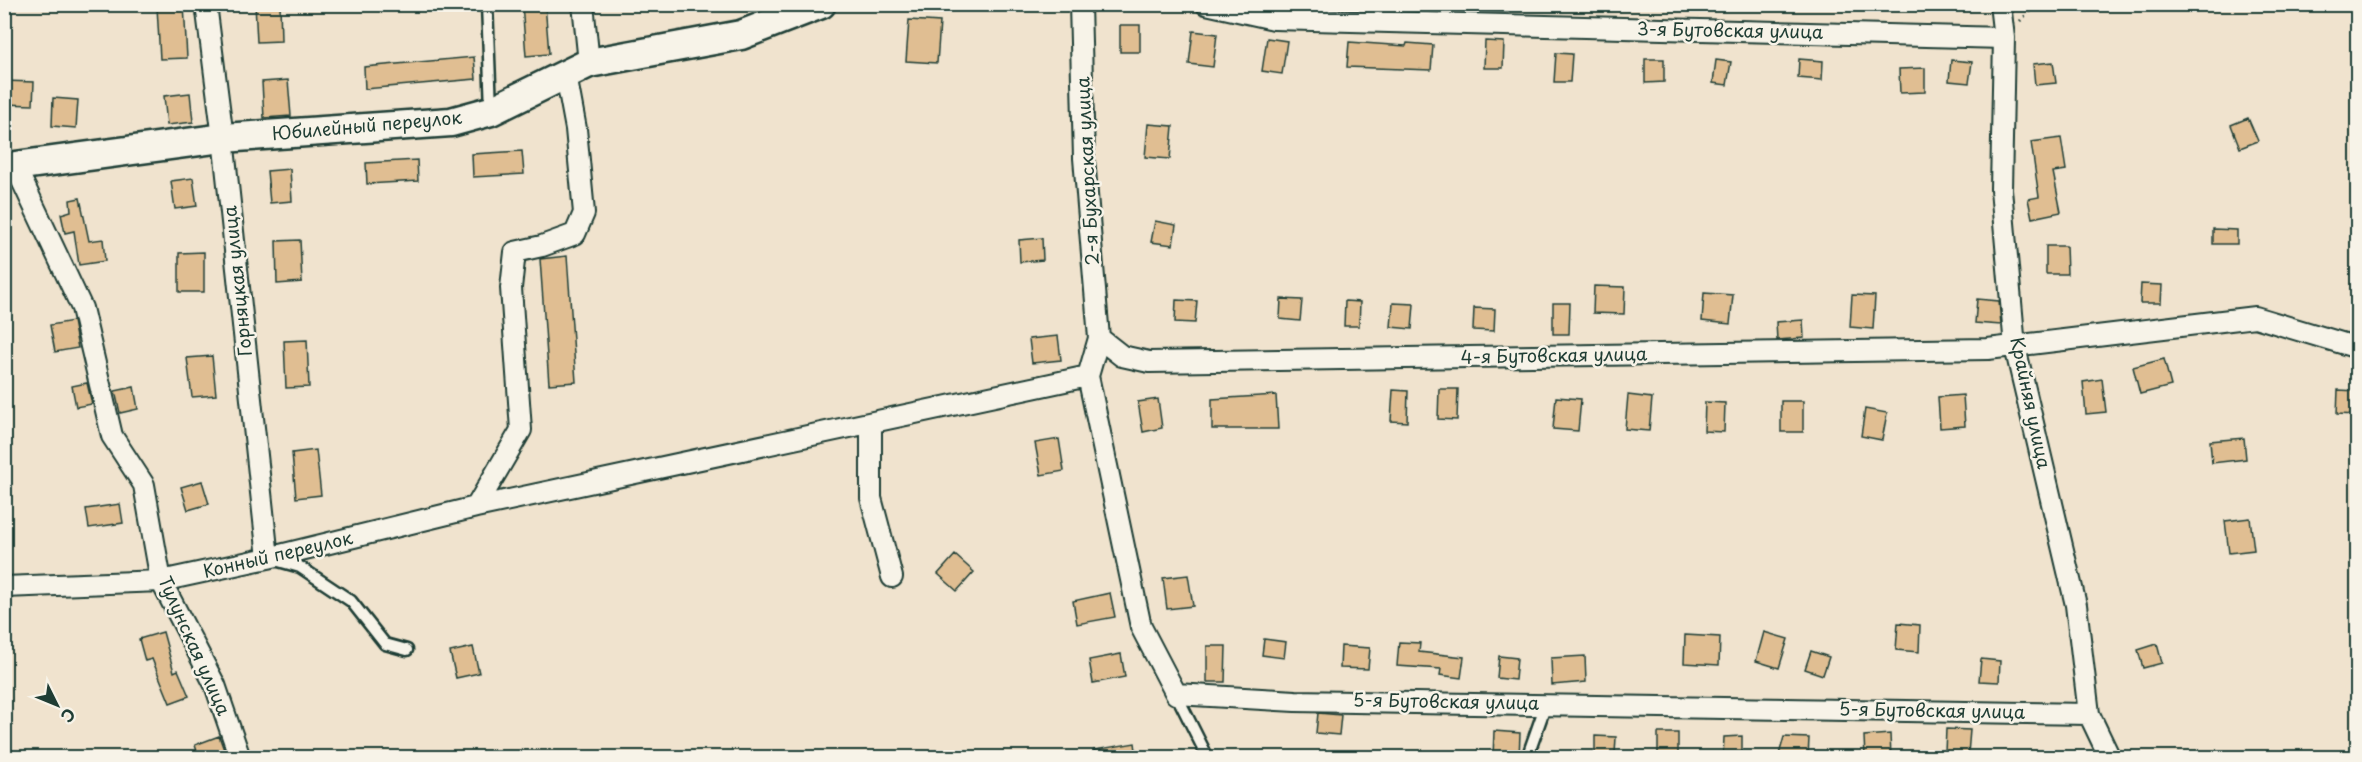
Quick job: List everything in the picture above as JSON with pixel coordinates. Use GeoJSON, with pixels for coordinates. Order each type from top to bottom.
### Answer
{"type":"FeatureCollection","features":[{"type":"Feature","properties":{"kind":"street","name":"Горняцкая улица"},"geometry":{"type":"LineString","coordinates":[[206,4],[223,138],[268,558]]}},
{"type":"Feature","properties":{"kind":"street"},"geometry":{"type":"LineString","coordinates":[[476,507],[521,430],[511,288],[514,252],[542,246],[575,234],[584,213],[576,129],[583,4]]}},
{"type":"Feature","properties":{"kind":"street","name":"Юбилейный переулок"},"geometry":{"type":"LineString","coordinates":[[10,169],[223,138],[451,122],[491,111],[578,69],[741,35],[821,4]]}},
{"type":"Feature","properties":{"kind":"street","name":"2-я Бухарская улица"},"geometry":{"type":"LineString","coordinates":[[1080,4],[1084,158],[1099,338]]}},
{"type":"Feature","properties":{"kind":"street","name":"3-я Бутовская улица"},"geometry":{"type":"LineString","coordinates":[[1206,4],[1274,19],[2004,38]]}},
{"type":"Feature","properties":{"kind":"street","name":"Крайняя улица"},"geometry":{"type":"LineString","coordinates":[[2000,4],[2004,38],[2001,189],[2015,347],[2076,605],[2089,714],[2110,758]]}},
{"type":"Feature","properties":{"kind":"street","name":"Тулунская улица"},"geometry":{"type":"LineString","coordinates":[[10,169],[82,308],[112,436],[144,485],[161,581],[215,685],[240,758]]}},
{"type":"Feature","properties":{"kind":"street","name":"4-я Бутовская улица"},"geometry":{"type":"LineString","coordinates":[[1099,338],[1122,356],[1149,362],[2015,347],[2255,317],[2358,348]]}},
{"type":"Feature","properties":{"kind":"street"},"geometry":{"type":"LineString","coordinates":[[1099,338],[1088,376],[1141,627],[1176,694]]}},
{"type":"Feature","properties":{"kind":"street","name":"Конный переулок"},"geometry":{"type":"LineString","coordinates":[[4,587],[161,581],[268,558],[476,507],[1088,376]]}},
{"type":"Feature","properties":{"kind":"street"},"geometry":{"type":"LineString","coordinates":[[871,423],[871,498],[892,577]]}},
{"type":"Feature","properties":{"kind":"street","name":"5-я Бутовская улица"},"geometry":{"type":"LineString","coordinates":[[1176,694],[1295,701],[2089,714]]}},
{"type":"Feature","properties":{"kind":"lane"},"geometry":{"type":"LineString","coordinates":[[487,4],[491,111]]}},
{"type":"Feature","properties":{"kind":"lane"},"geometry":{"type":"LineString","coordinates":[[268,558],[300,567],[351,602],[385,644],[407,650]]}},
{"type":"Feature","properties":{"kind":"lane"},"geometry":{"type":"LineString","coordinates":[[1176,694],[1208,758]]}},
{"type":"Feature","properties":{"kind":"lane"},"geometry":{"type":"LineString","coordinates":[[1527,758],[1546,704]]}},
{"type":"Feature","properties":{"kind":"path"},"geometry":{"type":"LineString","coordinates":[[2004,38],[2030,11],[2067,4]]}},
{"type":"Feature","properties":{"kind":"building"},"geometry":{"type":"Polygon","coordinates":[[[255,4],[280,4],[281,41],[257,42],[255,4]]]}},
{"type":"Feature","properties":{"kind":"building"},"geometry":{"type":"Polygon","coordinates":[[[522,4],[545,4],[549,54],[526,56],[522,4]]]}},
{"type":"Feature","properties":{"kind":"building"},"geometry":{"type":"Polygon","coordinates":[[[184,5],[187,58],[160,59],[157,7],[184,5]]]}},
{"type":"Feature","properties":{"kind":"building"},"geometry":{"type":"Polygon","coordinates":[[[909,20],[940,22],[937,63],[906,61],[909,20]]]}},
{"type":"Feature","properties":{"kind":"building"},"geometry":{"type":"Polygon","coordinates":[[[1120,25],[1140,25],[1140,52],[1120,52],[1120,25]]]}},
{"type":"Feature","properties":{"kind":"building"},"geometry":{"type":"Polygon","coordinates":[[[1193,31],[1217,34],[1213,67],[1189,64],[1193,31]]]}},
{"type":"Feature","properties":{"kind":"building"},"geometry":{"type":"Polygon","coordinates":[[[1267,38],[1287,41],[1282,74],[1262,71],[1267,38]]]}},
{"type":"Feature","properties":{"kind":"building"},"geometry":{"type":"Polygon","coordinates":[[[1485,41],[1504,42],[1503,68],[1484,68],[1485,41]]]}},
{"type":"Feature","properties":{"kind":"building"},"geometry":{"type":"Polygon","coordinates":[[[1349,42],[1406,46],[1407,43],[1433,45],[1431,70],[1347,67],[1349,42]]]}},
{"type":"Feature","properties":{"kind":"building"},"geometry":{"type":"Polygon","coordinates":[[[1556,53],[1572,54],[1570,82],[1554,82],[1556,53]]]}},
{"type":"Feature","properties":{"kind":"building"},"geometry":{"type":"Polygon","coordinates":[[[474,57],[476,79],[365,89],[364,67],[474,57]]]}},
{"type":"Feature","properties":{"kind":"building"},"geometry":{"type":"Polygon","coordinates":[[[1645,59],[1664,59],[1664,82],[1645,83],[1645,59]]]}},
{"type":"Feature","properties":{"kind":"building"},"geometry":{"type":"Polygon","coordinates":[[[1799,59],[1823,61],[1822,80],[1798,78],[1799,59]]]}},
{"type":"Feature","properties":{"kind":"building"},"geometry":{"type":"Polygon","coordinates":[[[1716,60],[1731,62],[1727,85],[1713,83],[1716,60]]]}},
{"type":"Feature","properties":{"kind":"building"},"geometry":{"type":"Polygon","coordinates":[[[1951,60],[1972,62],[1969,83],[1949,81],[1951,60]]]}},
{"type":"Feature","properties":{"kind":"building"},"geometry":{"type":"Polygon","coordinates":[[[2053,62],[2056,83],[2035,85],[2033,64],[2053,62]]]}},
{"type":"Feature","properties":{"kind":"building"},"geometry":{"type":"Polygon","coordinates":[[[1925,68],[1925,92],[1900,93],[1899,69],[1925,68]]]}},
{"type":"Feature","properties":{"kind":"building"},"geometry":{"type":"Polygon","coordinates":[[[288,80],[291,116],[264,118],[262,82],[288,80]]]}},
{"type":"Feature","properties":{"kind":"building"},"geometry":{"type":"Polygon","coordinates":[[[4,81],[34,82],[33,105],[4,104],[4,81]]]}},
{"type":"Feature","properties":{"kind":"building"},"geometry":{"type":"Polygon","coordinates":[[[190,93],[193,122],[167,125],[164,96],[190,93]]]}},
{"type":"Feature","properties":{"kind":"building"},"geometry":{"type":"Polygon","coordinates":[[[53,98],[78,100],[76,128],[52,126],[53,98]]]}},
{"type":"Feature","properties":{"kind":"building"},"geometry":{"type":"Polygon","coordinates":[[[2248,118],[2258,141],[2240,148],[2231,125],[2248,118]]]}},
{"type":"Feature","properties":{"kind":"building"},"geometry":{"type":"Polygon","coordinates":[[[1148,124],[1173,126],[1170,159],[1145,157],[1148,124]]]}},
{"type":"Feature","properties":{"kind":"building"},"geometry":{"type":"Polygon","coordinates":[[[2061,138],[2066,170],[2053,172],[2061,212],[2032,218],[2028,199],[2039,197],[2031,142],[2061,138]]]}},
{"type":"Feature","properties":{"kind":"building"},"geometry":{"type":"Polygon","coordinates":[[[522,151],[524,174],[473,177],[472,154],[522,151]]]}},
{"type":"Feature","properties":{"kind":"building"},"geometry":{"type":"Polygon","coordinates":[[[417,160],[418,181],[367,184],[366,163],[417,160]]]}},
{"type":"Feature","properties":{"kind":"building"},"geometry":{"type":"Polygon","coordinates":[[[290,169],[292,201],[270,203],[267,171],[290,169]]]}},
{"type":"Feature","properties":{"kind":"building"},"geometry":{"type":"Polygon","coordinates":[[[193,178],[197,206],[175,209],[171,181],[193,178]]]}},
{"type":"Feature","properties":{"kind":"building"},"geometry":{"type":"Polygon","coordinates":[[[80,198],[89,241],[103,239],[105,261],[79,265],[74,231],[65,233],[61,214],[71,211],[70,200],[80,198]]]}},
{"type":"Feature","properties":{"kind":"building"},"geometry":{"type":"Polygon","coordinates":[[[1155,221],[1176,225],[1173,245],[1151,242],[1155,221]]]}},
{"type":"Feature","properties":{"kind":"building"},"geometry":{"type":"Polygon","coordinates":[[[2213,229],[2237,230],[2237,244],[2213,244],[2213,229]]]}},
{"type":"Feature","properties":{"kind":"building"},"geometry":{"type":"Polygon","coordinates":[[[1042,238],[1043,260],[1020,262],[1019,240],[1042,238]]]}},
{"type":"Feature","properties":{"kind":"building"},"geometry":{"type":"Polygon","coordinates":[[[300,240],[302,282],[277,284],[276,241],[300,240]]]}},
{"type":"Feature","properties":{"kind":"building"},"geometry":{"type":"Polygon","coordinates":[[[2046,246],[2066,246],[2067,274],[2046,274],[2046,246]]]}},
{"type":"Feature","properties":{"kind":"building"},"geometry":{"type":"Polygon","coordinates":[[[204,252],[204,292],[179,292],[179,253],[204,252]]]}},
{"type":"Feature","properties":{"kind":"building"},"geometry":{"type":"Polygon","coordinates":[[[567,256],[576,382],[549,384],[540,259],[567,256]]]}},
{"type":"Feature","properties":{"kind":"building"},"geometry":{"type":"Polygon","coordinates":[[[2141,284],[2162,285],[2161,303],[2140,303],[2141,284]]]}},
{"type":"Feature","properties":{"kind":"building"},"geometry":{"type":"Polygon","coordinates":[[[1594,286],[1625,287],[1624,314],[1593,313],[1594,286]]]}},
{"type":"Feature","properties":{"kind":"building"},"geometry":{"type":"Polygon","coordinates":[[[1704,293],[1733,295],[1730,324],[1702,321],[1704,293]]]}},
{"type":"Feature","properties":{"kind":"building"},"geometry":{"type":"Polygon","coordinates":[[[1852,295],[1875,296],[1873,329],[1850,327],[1852,295]]]}},
{"type":"Feature","properties":{"kind":"building"},"geometry":{"type":"Polygon","coordinates":[[[1281,299],[1302,300],[1300,321],[1280,319],[1281,299]]]}},
{"type":"Feature","properties":{"kind":"building"},"geometry":{"type":"Polygon","coordinates":[[[1977,299],[1999,301],[2001,325],[1975,323],[1977,299]]]}},
{"type":"Feature","properties":{"kind":"building"},"geometry":{"type":"Polygon","coordinates":[[[1176,300],[1197,301],[1195,323],[1175,322],[1176,300]]]}},
{"type":"Feature","properties":{"kind":"building"},"geometry":{"type":"Polygon","coordinates":[[[1345,301],[1360,302],[1359,326],[1344,326],[1345,301]]]}},
{"type":"Feature","properties":{"kind":"building"},"geometry":{"type":"Polygon","coordinates":[[[1393,303],[1414,304],[1412,329],[1391,327],[1393,303]]]}},
{"type":"Feature","properties":{"kind":"building"},"geometry":{"type":"Polygon","coordinates":[[[1553,303],[1570,303],[1569,334],[1553,334],[1553,303]]]}},
{"type":"Feature","properties":{"kind":"building"},"geometry":{"type":"Polygon","coordinates":[[[1474,308],[1495,309],[1494,331],[1473,330],[1474,308]]]}},
{"type":"Feature","properties":{"kind":"building"},"geometry":{"type":"Polygon","coordinates":[[[1803,320],[1804,338],[1777,340],[1776,322],[1803,320]]]}},
{"type":"Feature","properties":{"kind":"building"},"geometry":{"type":"Polygon","coordinates":[[[73,321],[78,348],[55,352],[50,325],[73,321]]]}},
{"type":"Feature","properties":{"kind":"building"},"geometry":{"type":"Polygon","coordinates":[[[1058,336],[1061,360],[1032,363],[1029,339],[1058,336]]]}},
{"type":"Feature","properties":{"kind":"building"},"geometry":{"type":"Polygon","coordinates":[[[307,340],[309,387],[286,388],[284,341],[307,340]]]}},
{"type":"Feature","properties":{"kind":"building"},"geometry":{"type":"Polygon","coordinates":[[[212,356],[216,395],[192,397],[187,358],[212,356]]]}},
{"type":"Feature","properties":{"kind":"building"},"geometry":{"type":"Polygon","coordinates":[[[2164,359],[2171,386],[2140,394],[2133,367],[2164,359]]]}},
{"type":"Feature","properties":{"kind":"building"},"geometry":{"type":"Polygon","coordinates":[[[2102,379],[2106,412],[2086,414],[2083,382],[2102,379]]]}},
{"type":"Feature","properties":{"kind":"building"},"geometry":{"type":"Polygon","coordinates":[[[87,383],[92,404],[76,407],[72,386],[87,383]]]}},
{"type":"Feature","properties":{"kind":"building"},"geometry":{"type":"Polygon","coordinates":[[[134,387],[138,409],[120,413],[115,391],[134,387]]]}},
{"type":"Feature","properties":{"kind":"building"},"geometry":{"type":"Polygon","coordinates":[[[1439,389],[1458,389],[1457,420],[1438,419],[1439,389]]]}},
{"type":"Feature","properties":{"kind":"building"},"geometry":{"type":"Polygon","coordinates":[[[1393,390],[1408,391],[1407,422],[1391,421],[1393,390]]]}},
{"type":"Feature","properties":{"kind":"building"},"geometry":{"type":"Polygon","coordinates":[[[2338,390],[2358,391],[2358,415],[2337,414],[2338,390]]]}},
{"type":"Feature","properties":{"kind":"building"},"geometry":{"type":"Polygon","coordinates":[[[1276,395],[1278,429],[1212,429],[1212,399],[1276,395]]]}},
{"type":"Feature","properties":{"kind":"building"},"geometry":{"type":"Polygon","coordinates":[[[1628,395],[1652,398],[1649,431],[1625,429],[1628,395]]]}},
{"type":"Feature","properties":{"kind":"building"},"geometry":{"type":"Polygon","coordinates":[[[1963,395],[1965,426],[1940,428],[1938,397],[1963,395]]]}},
{"type":"Feature","properties":{"kind":"building"},"geometry":{"type":"Polygon","coordinates":[[[1556,397],[1581,399],[1578,431],[1553,429],[1556,397]]]}},
{"type":"Feature","properties":{"kind":"building"},"geometry":{"type":"Polygon","coordinates":[[[1158,399],[1162,428],[1143,432],[1138,402],[1158,399]]]}},
{"type":"Feature","properties":{"kind":"building"},"geometry":{"type":"Polygon","coordinates":[[[1781,401],[1803,401],[1803,432],[1781,432],[1781,401]]]}},
{"type":"Feature","properties":{"kind":"building"},"geometry":{"type":"Polygon","coordinates":[[[1705,402],[1725,403],[1724,432],[1704,431],[1705,402]]]}},
{"type":"Feature","properties":{"kind":"building"},"geometry":{"type":"Polygon","coordinates":[[[1865,409],[1887,413],[1882,440],[1861,436],[1865,409]]]}},
{"type":"Feature","properties":{"kind":"building"},"geometry":{"type":"Polygon","coordinates":[[[2244,438],[2246,459],[2212,463],[2210,441],[2244,438]]]}},
{"type":"Feature","properties":{"kind":"building"},"geometry":{"type":"Polygon","coordinates":[[[1059,439],[1064,471],[1041,475],[1035,443],[1059,439]]]}},
{"type":"Feature","properties":{"kind":"building"},"geometry":{"type":"Polygon","coordinates":[[[316,450],[321,495],[296,498],[292,453],[316,450]]]}},
{"type":"Feature","properties":{"kind":"building"},"geometry":{"type":"Polygon","coordinates":[[[202,481],[209,504],[188,510],[181,487],[202,481]]]}},
{"type":"Feature","properties":{"kind":"building"},"geometry":{"type":"Polygon","coordinates":[[[120,504],[123,523],[89,528],[86,509],[120,504]]]}},
{"type":"Feature","properties":{"kind":"building"},"geometry":{"type":"Polygon","coordinates":[[[2250,518],[2254,550],[2229,553],[2225,521],[2250,518]]]}},
{"type":"Feature","properties":{"kind":"building"},"geometry":{"type":"Polygon","coordinates":[[[955,555],[974,572],[957,591],[938,574],[955,555]]]}},
{"type":"Feature","properties":{"kind":"building"},"geometry":{"type":"Polygon","coordinates":[[[1188,575],[1193,606],[1167,609],[1163,578],[1188,575]]]}},
{"type":"Feature","properties":{"kind":"building"},"geometry":{"type":"Polygon","coordinates":[[[1110,593],[1115,617],[1077,624],[1073,601],[1110,593]]]}},
{"type":"Feature","properties":{"kind":"building"},"geometry":{"type":"Polygon","coordinates":[[[1898,623],[1920,625],[1919,652],[1896,650],[1898,623]]]}},
{"type":"Feature","properties":{"kind":"building"},"geometry":{"type":"Polygon","coordinates":[[[163,632],[174,672],[178,670],[189,696],[170,703],[152,659],[145,661],[139,639],[163,632]]]}},
{"type":"Feature","properties":{"kind":"building"},"geometry":{"type":"Polygon","coordinates":[[[1764,632],[1788,639],[1779,668],[1756,661],[1764,632]]]}},
{"type":"Feature","properties":{"kind":"building"},"geometry":{"type":"Polygon","coordinates":[[[1685,635],[1720,637],[1719,665],[1684,663],[1685,635]]]}},
{"type":"Feature","properties":{"kind":"building"},"geometry":{"type":"Polygon","coordinates":[[[1264,639],[1286,642],[1284,658],[1262,655],[1264,639]]]}},
{"type":"Feature","properties":{"kind":"building"},"geometry":{"type":"Polygon","coordinates":[[[1399,642],[1420,643],[1419,652],[1464,657],[1461,678],[1440,675],[1441,669],[1397,666],[1399,642]]]}},
{"type":"Feature","properties":{"kind":"building"},"geometry":{"type":"Polygon","coordinates":[[[2157,644],[2162,663],[2143,668],[2138,650],[2157,644]]]}},
{"type":"Feature","properties":{"kind":"building"},"geometry":{"type":"Polygon","coordinates":[[[1207,646],[1226,646],[1225,682],[1207,682],[1207,646]]]}},
{"type":"Feature","properties":{"kind":"building"},"geometry":{"type":"Polygon","coordinates":[[[1341,646],[1370,648],[1368,669],[1340,668],[1341,646]]]}},
{"type":"Feature","properties":{"kind":"building"},"geometry":{"type":"Polygon","coordinates":[[[473,647],[479,673],[456,678],[450,652],[473,647]]]}},
{"type":"Feature","properties":{"kind":"building"},"geometry":{"type":"Polygon","coordinates":[[[1811,651],[1829,657],[1823,675],[1805,669],[1811,651]]]}},
{"type":"Feature","properties":{"kind":"building"},"geometry":{"type":"Polygon","coordinates":[[[1121,654],[1125,677],[1093,683],[1089,660],[1121,654]]]}},
{"type":"Feature","properties":{"kind":"building"},"geometry":{"type":"Polygon","coordinates":[[[1499,656],[1517,658],[1515,680],[1497,678],[1499,656]]]}},
{"type":"Feature","properties":{"kind":"building"},"geometry":{"type":"Polygon","coordinates":[[[1585,656],[1586,682],[1552,685],[1551,658],[1585,656]]]}},
{"type":"Feature","properties":{"kind":"building"},"geometry":{"type":"Polygon","coordinates":[[[1981,659],[2000,661],[1999,682],[1979,681],[1981,659]]]}},
{"type":"Feature","properties":{"kind":"building"},"geometry":{"type":"Polygon","coordinates":[[[1318,713],[1341,715],[1339,735],[1316,733],[1318,713]]]}},
{"type":"Feature","properties":{"kind":"building"},"geometry":{"type":"Polygon","coordinates":[[[1946,729],[1970,730],[1968,754],[1945,752],[1946,729]]]}},
{"type":"Feature","properties":{"kind":"building"},"geometry":{"type":"Polygon","coordinates":[[[1494,731],[1520,733],[1519,758],[1493,758],[1494,731]]]}},
{"type":"Feature","properties":{"kind":"building"},"geometry":{"type":"Polygon","coordinates":[[[1658,733],[1678,733],[1678,755],[1658,755],[1658,733]]]}},
{"type":"Feature","properties":{"kind":"building"},"geometry":{"type":"Polygon","coordinates":[[[1890,734],[1891,758],[1865,758],[1864,736],[1890,734]]]}},
{"type":"Feature","properties":{"kind":"building"},"geometry":{"type":"Polygon","coordinates":[[[219,736],[227,758],[199,758],[195,745],[219,736]]]}},
{"type":"Feature","properties":{"kind":"building"},"geometry":{"type":"Polygon","coordinates":[[[1595,736],[1616,737],[1615,754],[1595,754],[1595,736]]]}},
{"type":"Feature","properties":{"kind":"building"},"geometry":{"type":"Polygon","coordinates":[[[1742,736],[1742,758],[1723,758],[1724,737],[1742,736]]]}},
{"type":"Feature","properties":{"kind":"building"},"geometry":{"type":"Polygon","coordinates":[[[1784,737],[1809,738],[1808,758],[1778,758],[1784,737]]]}},
{"type":"Feature","properties":{"kind":"building"},"geometry":{"type":"Polygon","coordinates":[[[1135,743],[1137,758],[1095,758],[1094,750],[1135,743]]]}}]}
